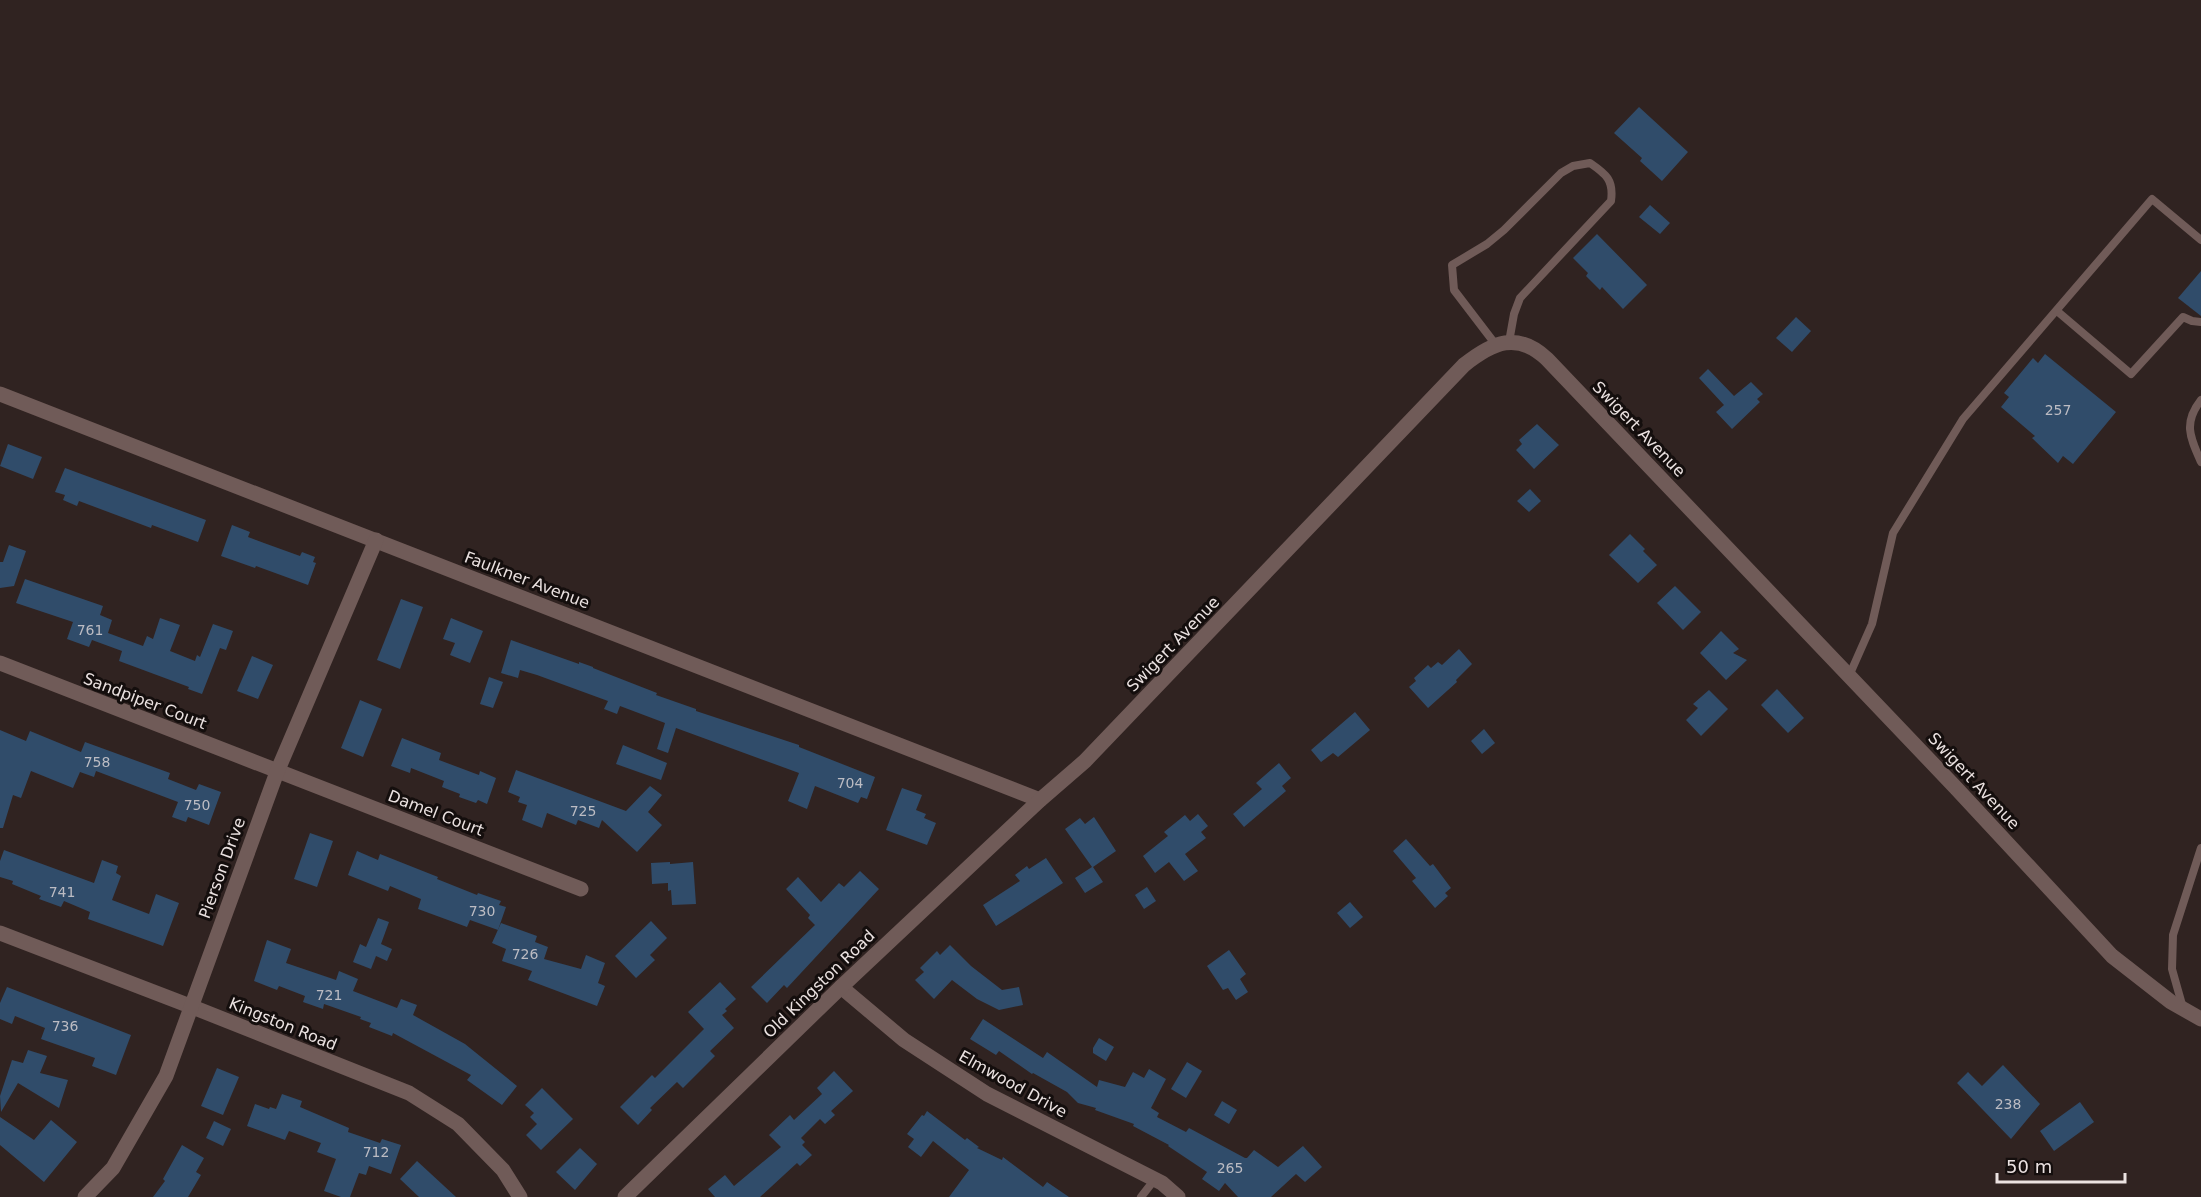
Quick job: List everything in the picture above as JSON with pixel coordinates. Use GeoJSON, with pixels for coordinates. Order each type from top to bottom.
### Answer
{"type":"FeatureCollection","features":[{"type":"Feature","properties":{"kind":"street","name":"Swigert Avenue"},"geometry":{"type":"LineString","coordinates":[[1040,800],[1085,761],[1464,365],[1479,353],[1502,343],[1527,344],[1547,359],[2112,956],[2141,980],[2201,1019]]}},
{"type":"Feature","properties":{"kind":"street","name":"Faulkner Avenue"},"geometry":{"type":"LineString","coordinates":[[0,394],[1040,800]]}},
{"type":"Feature","properties":{"kind":"street","name":"Pierson Drive"},"geometry":{"type":"LineString","coordinates":[[85,1197],[113,1168],[166,1076],[277,772],[376,540]]}},
{"type":"Feature","properties":{"kind":"street","name":"Sandpiper Court"},"geometry":{"type":"LineString","coordinates":[[0,663],[277,772]]}},
{"type":"Feature","properties":{"kind":"street","name":"Damel Court"},"geometry":{"type":"LineString","coordinates":[[277,772],[581,888]]}},
{"type":"Feature","properties":{"kind":"street","name":"Old Kingston Road"},"geometry":{"type":"LineString","coordinates":[[625,1197],[841,987],[1040,800]]}},
{"type":"Feature","properties":{"kind":"street","name":"Kingston Road"},"geometry":{"type":"LineString","coordinates":[[0,933],[409,1094],[458,1124],[503,1170],[520,1197]]}},
{"type":"Feature","properties":{"kind":"street","name":"Elmwood Drive"},"geometry":{"type":"LineString","coordinates":[[841,987],[904,1040],[987,1094],[1155,1179],[1179,1197]]}},
{"type":"Feature","properties":{"kind":"lane"},"geometry":{"type":"LineString","coordinates":[[1590,163],[1605,174],[1613,188],[1611,201],[1520,298],[1502,343],[1454,290],[1452,265],[1487,244],[1504,230],[1561,173],[1573,166],[1590,163]]}},
{"type":"Feature","properties":{"kind":"lane"},"geometry":{"type":"LineString","coordinates":[[1849,676],[1872,624],[1893,533],[1963,419],[2152,199],[2201,240]]}},
{"type":"Feature","properties":{"kind":"lane"},"geometry":{"type":"LineString","coordinates":[[2057,311],[2131,374],[2183,317],[2201,322]]}},
{"type":"Feature","properties":{"kind":"lane"},"geometry":{"type":"LineString","coordinates":[[2201,400],[2190,413],[2190,430],[2201,462]]}},
{"type":"Feature","properties":{"kind":"lane"},"geometry":{"type":"LineString","coordinates":[[2184,1009],[2172,969],[2173,935],[2201,848]]}},
{"type":"Feature","properties":{"kind":"lane"},"geometry":{"type":"LineString","coordinates":[[1141,1197],[1155,1179]]}},
{"type":"Feature","properties":{"kind":"building"},"geometry":{"type":"Polygon","coordinates":[[[1639,107],[1688,152],[1662,181],[1640,161],[1642,158],[1614,133],[1639,107]]]}},
{"type":"Feature","properties":{"kind":"building"},"geometry":{"type":"Polygon","coordinates":[[[1650,205],[1670,223],[1660,234],[1639,217],[1650,205]]]}},
{"type":"Feature","properties":{"kind":"building"},"geometry":{"type":"Polygon","coordinates":[[[1597,234],[1647,285],[1623,309],[1602,287],[1600,290],[1586,276],[1588,273],[1573,258],[1597,234]]]}},
{"type":"Feature","properties":{"kind":"building"},"geometry":{"type":"Polygon","coordinates":[[[2201,271],[2201,316],[2178,298],[2201,271]]]}},
{"type":"Feature","properties":{"kind":"building"},"geometry":{"type":"Polygon","coordinates":[[[1796,317],[1811,331],[1792,352],[1776,338],[1796,317]]]}},
{"type":"Feature","properties":{"kind":"building"},"geometry":{"type":"Polygon","coordinates":[[[2045,354],[2116,412],[2073,464],[2063,456],[2058,463],[2032,438],[2035,436],[2001,407],[2009,397],[2004,393],[2033,358],[2038,363],[2045,354]]]}},
{"type":"Feature","properties":{"kind":"building"},"geometry":{"type":"Polygon","coordinates":[[[1708,369],[1734,396],[1751,382],[1763,394],[1757,399],[1760,402],[1732,429],[1716,412],[1724,405],[1699,378],[1708,369]]]}},
{"type":"Feature","properties":{"kind":"building"},"geometry":{"type":"Polygon","coordinates":[[[1537,424],[1559,445],[1534,469],[1516,450],[1522,444],[1519,440],[1537,424]]]}},
{"type":"Feature","properties":{"kind":"building"},"geometry":{"type":"Polygon","coordinates":[[[8,444],[42,457],[33,479],[0,466],[8,444]]]}},
{"type":"Feature","properties":{"kind":"building"},"geometry":{"type":"Polygon","coordinates":[[[65,468],[206,520],[198,542],[152,525],[151,528],[79,501],[77,506],[63,500],[65,495],[55,492],[65,468]]]}},
{"type":"Feature","properties":{"kind":"building"},"geometry":{"type":"Polygon","coordinates":[[[1530,489],[1541,501],[1529,512],[1517,501],[1530,489]]]}},
{"type":"Feature","properties":{"kind":"building"},"geometry":{"type":"Polygon","coordinates":[[[232,525],[250,532],[248,537],[300,556],[302,552],[315,557],[313,562],[316,563],[308,585],[221,556],[232,525]]]}},
{"type":"Feature","properties":{"kind":"building"},"geometry":{"type":"Polygon","coordinates":[[[1630,534],[1657,565],[1638,583],[1609,555],[1630,534]]]}},
{"type":"Feature","properties":{"kind":"building"},"geometry":{"type":"Polygon","coordinates":[[[9,545],[26,551],[14,586],[0,588],[0,562],[3,562],[9,545]]]}},
{"type":"Feature","properties":{"kind":"building"},"geometry":{"type":"Polygon","coordinates":[[[25,579],[103,606],[100,615],[112,620],[108,633],[143,646],[147,636],[153,639],[160,618],[180,625],[170,651],[195,661],[197,655],[200,657],[213,624],[233,631],[226,650],[220,648],[202,694],[119,661],[122,651],[92,640],[89,647],[67,639],[73,622],[16,603],[25,579]]]}},
{"type":"Feature","properties":{"kind":"building"},"geometry":{"type":"Polygon","coordinates":[[[1675,586],[1701,612],[1683,630],[1657,603],[1675,586]]]}},
{"type":"Feature","properties":{"kind":"building"},"geometry":{"type":"Polygon","coordinates":[[[401,599],[423,607],[400,669],[377,660],[401,599]]]}},
{"type":"Feature","properties":{"kind":"building"},"geometry":{"type":"Polygon","coordinates":[[[451,618],[483,631],[470,663],[450,655],[455,643],[443,639],[451,618]]]}},
{"type":"Feature","properties":{"kind":"building"},"geometry":{"type":"Polygon","coordinates":[[[1721,631],[1739,649],[1733,653],[1747,660],[1726,680],[1700,653],[1721,631]]]}},
{"type":"Feature","properties":{"kind":"building"},"geometry":{"type":"Polygon","coordinates":[[[511,640],[593,667],[657,693],[656,695],[696,709],[696,711],[799,745],[799,747],[875,777],[867,799],[861,797],[858,803],[815,786],[807,809],[788,801],[799,773],[676,728],[668,753],[657,749],[665,723],[620,706],[617,714],[604,709],[608,701],[537,675],[520,670],[518,678],[501,673],[511,640]]]}},
{"type":"Feature","properties":{"kind":"building"},"geometry":{"type":"Polygon","coordinates":[[[1459,649],[1472,664],[1456,680],[1457,682],[1428,708],[1409,687],[1416,681],[1414,678],[1428,665],[1431,668],[1438,662],[1442,665],[1459,649]]]}},
{"type":"Feature","properties":{"kind":"building"},"geometry":{"type":"Polygon","coordinates":[[[252,656],[273,665],[258,699],[237,691],[252,656]]]}},
{"type":"Feature","properties":{"kind":"building"},"geometry":{"type":"Polygon","coordinates":[[[489,677],[503,682],[493,708],[480,704],[489,677]]]}},
{"type":"Feature","properties":{"kind":"building"},"geometry":{"type":"Polygon","coordinates":[[[1777,689],[1804,718],[1788,733],[1761,705],[1777,689]]]}},
{"type":"Feature","properties":{"kind":"building"},"geometry":{"type":"Polygon","coordinates":[[[1709,690],[1728,709],[1701,736],[1686,720],[1698,708],[1693,704],[1709,690]]]}},
{"type":"Feature","properties":{"kind":"building"},"geometry":{"type":"Polygon","coordinates":[[[360,700],[382,709],[363,757],[341,748],[360,700]]]}},
{"type":"Feature","properties":{"kind":"building"},"geometry":{"type":"Polygon","coordinates":[[[1355,712],[1370,730],[1338,757],[1333,753],[1321,762],[1311,750],[1355,712]]]}},
{"type":"Feature","properties":{"kind":"building"},"geometry":{"type":"Polygon","coordinates":[[[1484,729],[1495,743],[1482,754],[1471,741],[1484,729]]]}},
{"type":"Feature","properties":{"kind":"building"},"geometry":{"type":"Polygon","coordinates":[[[0,730],[26,741],[30,731],[81,752],[85,742],[170,773],[168,779],[196,790],[199,784],[221,792],[209,825],[188,817],[186,822],[172,817],[178,802],[96,771],[94,777],[80,772],[73,788],[31,771],[21,798],[13,795],[3,828],[0,828],[0,730]]]}},
{"type":"Feature","properties":{"kind":"building"},"geometry":{"type":"Polygon","coordinates":[[[402,738],[441,753],[439,760],[479,775],[480,771],[496,778],[487,804],[459,797],[460,794],[442,787],[444,781],[411,768],[410,773],[391,766],[402,738]]]}},
{"type":"Feature","properties":{"kind":"building"},"geometry":{"type":"Polygon","coordinates":[[[623,745],[667,763],[661,780],[616,764],[623,745]]]}},
{"type":"Feature","properties":{"kind":"building"},"geometry":{"type":"Polygon","coordinates":[[[1279,763],[1291,778],[1282,786],[1286,791],[1244,827],[1233,814],[1262,789],[1256,783],[1279,763]]]}},
{"type":"Feature","properties":{"kind":"building"},"geometry":{"type":"Polygon","coordinates":[[[516,770],[626,811],[650,786],[662,795],[648,812],[662,825],[637,852],[602,820],[599,828],[578,820],[576,825],[547,813],[542,828],[522,820],[527,805],[518,802],[520,797],[508,792],[516,770]]]}},
{"type":"Feature","properties":{"kind":"building"},"geometry":{"type":"Polygon","coordinates":[[[902,788],[922,795],[916,810],[926,814],[924,818],[936,823],[927,845],[886,830],[902,788]]]}},
{"type":"Feature","properties":{"kind":"building"},"geometry":{"type":"Polygon","coordinates":[[[1198,814],[1208,826],[1201,832],[1206,838],[1185,854],[1198,871],[1184,881],[1169,862],[1155,873],[1143,856],[1168,836],[1164,832],[1185,815],[1190,821],[1198,814]]]}},
{"type":"Feature","properties":{"kind":"building"},"geometry":{"type":"Polygon","coordinates":[[[1094,817],[1116,851],[1093,867],[1103,882],[1085,893],[1075,878],[1092,867],[1065,829],[1080,818],[1085,824],[1094,817]]]}},
{"type":"Feature","properties":{"kind":"building"},"geometry":{"type":"Polygon","coordinates":[[[310,833],[333,841],[317,887],[294,879],[310,833]]]}},
{"type":"Feature","properties":{"kind":"building"},"geometry":{"type":"Polygon","coordinates":[[[1406,839],[1430,866],[1433,864],[1451,888],[1445,893],[1448,896],[1435,908],[1412,881],[1416,878],[1393,851],[1406,839]]]}},
{"type":"Feature","properties":{"kind":"building"},"geometry":{"type":"Polygon","coordinates":[[[4,850],[94,883],[102,860],[118,866],[116,873],[121,876],[112,900],[149,914],[156,894],[179,903],[163,946],[88,919],[90,912],[64,901],[61,907],[39,899],[41,896],[12,884],[13,881],[0,877],[0,861],[4,850]]]}},
{"type":"Feature","properties":{"kind":"building"},"geometry":{"type":"Polygon","coordinates":[[[357,851],[378,860],[380,854],[477,895],[478,893],[501,901],[499,905],[506,907],[498,930],[470,920],[467,927],[418,909],[421,899],[390,886],[388,891],[348,875],[357,851]]]}},
{"type":"Feature","properties":{"kind":"building"},"geometry":{"type":"Polygon","coordinates":[[[1046,858],[1063,883],[996,926],[983,905],[1020,881],[1015,875],[1027,866],[1029,869],[1046,858]]]}},
{"type":"Feature","properties":{"kind":"building"},"geometry":{"type":"Polygon","coordinates":[[[670,862],[670,864],[693,862],[696,904],[672,905],[668,883],[652,884],[651,863],[670,862]]]}},
{"type":"Feature","properties":{"kind":"building"},"geometry":{"type":"Polygon","coordinates":[[[860,871],[879,889],[787,988],[784,985],[767,1003],[751,987],[815,925],[808,918],[810,915],[786,889],[798,877],[821,902],[839,883],[844,887],[860,871]]]}},
{"type":"Feature","properties":{"kind":"building"},"geometry":{"type":"Polygon","coordinates":[[[1147,887],[1156,901],[1144,909],[1135,895],[1147,887]]]}},
{"type":"Feature","properties":{"kind":"building"},"geometry":{"type":"Polygon","coordinates":[[[1350,902],[1363,917],[1350,928],[1337,913],[1350,902]]]}},
{"type":"Feature","properties":{"kind":"building"},"geometry":{"type":"Polygon","coordinates":[[[378,918],[389,922],[381,944],[392,949],[387,961],[376,956],[371,969],[353,962],[360,944],[366,947],[378,918]]]}},
{"type":"Feature","properties":{"kind":"building"},"geometry":{"type":"Polygon","coordinates":[[[651,921],[667,938],[650,955],[655,960],[636,978],[615,956],[651,921]]]}},
{"type":"Feature","properties":{"kind":"building"},"geometry":{"type":"Polygon","coordinates":[[[501,923],[537,936],[535,942],[548,947],[544,959],[581,969],[586,955],[605,963],[598,983],[605,986],[597,1006],[528,980],[532,971],[502,961],[506,949],[492,943],[501,923]]]}},
{"type":"Feature","properties":{"kind":"building"},"geometry":{"type":"Polygon","coordinates":[[[267,940],[291,949],[286,963],[336,980],[339,971],[358,979],[353,991],[397,1008],[401,999],[417,1005],[413,1015],[465,1044],[517,1086],[502,1105],[467,1080],[471,1075],[393,1033],[392,1036],[369,1027],[371,1023],[360,1019],[361,1017],[324,1004],[323,1009],[303,1002],[305,996],[279,986],[277,990],[254,981],[267,940]]]}},
{"type":"Feature","properties":{"kind":"building"},"geometry":{"type":"Polygon","coordinates":[[[950,945],[971,966],[1002,990],[1019,987],[1023,1005],[999,1010],[977,999],[952,980],[934,999],[915,980],[924,972],[920,968],[937,951],[940,955],[950,945]]]}},
{"type":"Feature","properties":{"kind":"building"},"geometry":{"type":"Polygon","coordinates":[[[1229,950],[1246,974],[1240,979],[1248,992],[1236,1000],[1228,988],[1223,990],[1207,966],[1229,950]]]}},
{"type":"Feature","properties":{"kind":"building"},"geometry":{"type":"Polygon","coordinates":[[[720,982],[736,999],[722,1015],[734,1028],[710,1051],[715,1056],[683,1088],[677,1082],[650,1108],[652,1110],[638,1125],[620,1107],[652,1075],[655,1078],[704,1029],[688,1012],[720,982]]]}},
{"type":"Feature","properties":{"kind":"building"},"geometry":{"type":"Polygon","coordinates":[[[7,987],[131,1035],[116,1075],[92,1066],[95,1058],[41,1039],[45,1028],[15,1016],[12,1024],[0,1019],[0,1003],[7,987]]]}},
{"type":"Feature","properties":{"kind":"building"},"geometry":{"type":"Polygon","coordinates":[[[983,1019],[1043,1058],[1047,1052],[1097,1087],[1099,1080],[1125,1087],[1133,1072],[1144,1078],[1149,1069],[1166,1079],[1151,1108],[1159,1113],[1157,1117],[1186,1132],[1189,1128],[1245,1158],[1254,1150],[1278,1167],[1303,1146],[1322,1167],[1305,1182],[1296,1174],[1271,1197],[1238,1197],[1225,1183],[1219,1191],[1202,1179],[1207,1172],[1169,1145],[1133,1126],[1134,1124],[1078,1103],[1067,1092],[1032,1074],[999,1051],[996,1055],[970,1039],[983,1019]]]}},
{"type":"Feature","properties":{"kind":"building"},"geometry":{"type":"Polygon","coordinates":[[[1099,1038],[1114,1047],[1106,1061],[1093,1053],[1093,1048],[1099,1038]]]}},
{"type":"Feature","properties":{"kind":"building"},"geometry":{"type":"Polygon","coordinates":[[[28,1050],[47,1056],[40,1073],[68,1080],[59,1108],[18,1083],[1,1112],[0,1096],[12,1060],[23,1063],[28,1050]]]}},
{"type":"Feature","properties":{"kind":"building"},"geometry":{"type":"Polygon","coordinates":[[[1187,1062],[1202,1071],[1186,1098],[1171,1089],[1187,1062]]]}},
{"type":"Feature","properties":{"kind":"building"},"geometry":{"type":"Polygon","coordinates":[[[2003,1065],[2040,1104],[2011,1139],[1957,1083],[1968,1072],[1982,1086],[2003,1065]]]}},
{"type":"Feature","properties":{"kind":"building"},"geometry":{"type":"Polygon","coordinates":[[[217,1068],[239,1077],[223,1115],[201,1106],[217,1068]]]}},
{"type":"Feature","properties":{"kind":"building"},"geometry":{"type":"Polygon","coordinates":[[[834,1071],[853,1091],[831,1111],[835,1115],[825,1124],[820,1119],[801,1138],[805,1142],[802,1145],[812,1155],[800,1166],[797,1163],[760,1197],[715,1197],[708,1189],[725,1175],[734,1186],[781,1147],[769,1135],[790,1115],[794,1120],[822,1094],[817,1088],[834,1071]]]}},
{"type":"Feature","properties":{"kind":"building"},"geometry":{"type":"Polygon","coordinates":[[[542,1088],[573,1119],[541,1150],[526,1135],[537,1124],[530,1117],[534,1113],[525,1105],[542,1088]]]}},
{"type":"Feature","properties":{"kind":"building"},"geometry":{"type":"Polygon","coordinates":[[[282,1094],[302,1101],[300,1107],[349,1128],[348,1132],[380,1143],[382,1139],[401,1145],[391,1174],[369,1166],[366,1175],[359,1173],[350,1197],[341,1197],[324,1191],[336,1159],[317,1152],[321,1143],[289,1131],[285,1140],[247,1126],[255,1104],[276,1109],[282,1094]]]}},
{"type":"Feature","properties":{"kind":"building"},"geometry":{"type":"Polygon","coordinates":[[[1222,1101],[1237,1110],[1229,1124],[1214,1115],[1222,1101]]]}},
{"type":"Feature","properties":{"kind":"building"},"geometry":{"type":"Polygon","coordinates":[[[2080,1102],[2094,1122],[2054,1151],[2040,1131],[2080,1102]]]}},
{"type":"Feature","properties":{"kind":"building"},"geometry":{"type":"Polygon","coordinates":[[[927,1111],[965,1140],[967,1138],[979,1147],[977,1148],[1002,1160],[1003,1157],[1043,1187],[1047,1182],[1069,1197],[949,1197],[969,1170],[933,1141],[921,1157],[908,1147],[914,1139],[907,1134],[927,1111]]]}},
{"type":"Feature","properties":{"kind":"building"},"geometry":{"type":"Polygon","coordinates":[[[0,1117],[34,1140],[51,1120],[77,1142],[44,1182],[0,1145],[0,1117]]]}},
{"type":"Feature","properties":{"kind":"building"},"geometry":{"type":"Polygon","coordinates":[[[214,1121],[231,1129],[223,1146],[206,1138],[214,1121]]]}},
{"type":"Feature","properties":{"kind":"building"},"geometry":{"type":"Polygon","coordinates":[[[182,1145],[204,1158],[196,1172],[201,1175],[188,1197],[153,1197],[165,1181],[163,1179],[182,1145]]]}},
{"type":"Feature","properties":{"kind":"building"},"geometry":{"type":"Polygon","coordinates":[[[580,1148],[597,1164],[575,1190],[556,1172],[580,1148]]]}},
{"type":"Feature","properties":{"kind":"building"},"geometry":{"type":"Polygon","coordinates":[[[417,1161],[456,1197],[419,1197],[400,1179],[417,1161]]]}}]}
